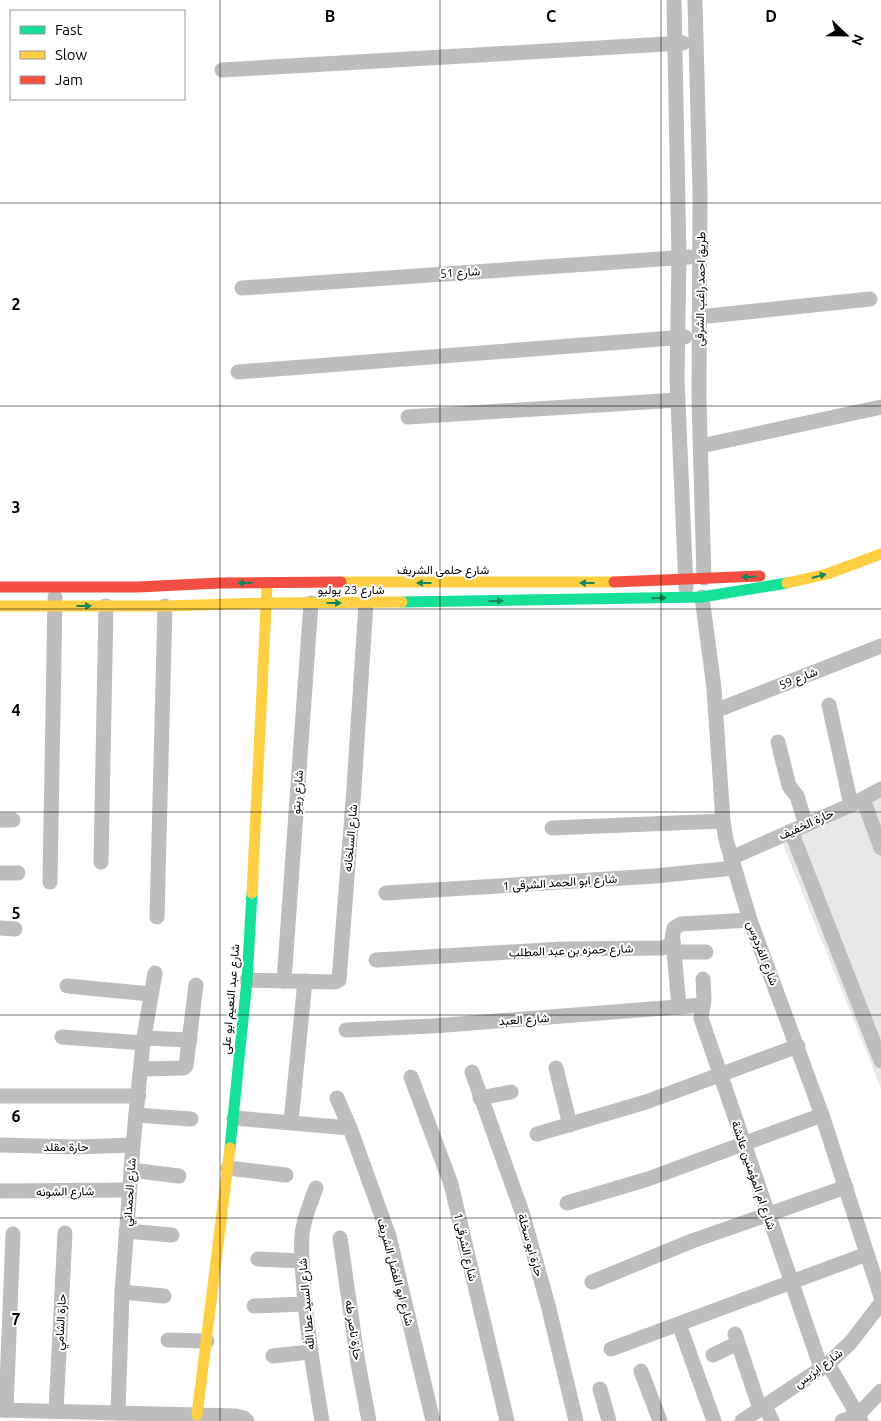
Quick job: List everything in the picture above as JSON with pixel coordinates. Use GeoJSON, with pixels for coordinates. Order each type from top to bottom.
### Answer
{"type":"FeatureCollection","features":[{"type":"Feature","properties":{"kind":"street","name":"شارع الفردوس"},"geometry":{"type":"LineString","coordinates":[[674,0],[679,257],[676,338],[686,580],[694,597],[714,688],[726,840],[750,920],[822,1115],[881,1297]]}},
{"type":"Feature","properties":{"kind":"street","name":"طريق احمد راغب الشرقى"},"geometry":{"type":"LineString","coordinates":[[695,0],[701,258],[699,336],[704,578]]}},
{"type":"Feature","properties":{"kind":"street"},"geometry":{"type":"LineString","coordinates":[[222,70],[697,42]]}},
{"type":"Feature","properties":{"kind":"street","name":"شارع 51"},"geometry":{"type":"LineString","coordinates":[[242,288],[679,257],[701,258]]}},
{"type":"Feature","properties":{"kind":"street"},"geometry":{"type":"LineString","coordinates":[[700,317],[870,299]]}},
{"type":"Feature","properties":{"kind":"street"},"geometry":{"type":"LineString","coordinates":[[238,372],[699,336]]}},
{"type":"Feature","properties":{"kind":"street"},"geometry":{"type":"LineString","coordinates":[[408,417],[678,400]]}},
{"type":"Feature","properties":{"kind":"street"},"geometry":{"type":"LineString","coordinates":[[701,446],[881,407]]}},
{"type":"Feature","properties":{"kind":"street","name":"شارع حلمى الشريف"},"geometry":{"type":"LineString","coordinates":[[0,586],[56,588],[267,582],[619,582],[686,580],[761,576],[793,572],[826,564],[881,545]]}},
{"type":"Feature","properties":{"kind":"street"},"geometry":{"type":"LineString","coordinates":[[694,597],[795,582],[827,574],[881,554]]}},
{"type":"Feature","properties":{"kind":"street"},"geometry":{"type":"LineString","coordinates":[[722,578],[724,594]]}},
{"type":"Feature","properties":{"kind":"street","name":"شارع عبد النعيم ابو على"},"geometry":{"type":"LineString","coordinates":[[198,1415],[234,1118],[247,980],[267,582]]}},
{"type":"Feature","properties":{"kind":"street"},"geometry":{"type":"LineString","coordinates":[[50,882],[56,588]]}},
{"type":"Feature","properties":{"kind":"street","name":"شارع 23 يوليو"},"geometry":{"type":"LineString","coordinates":[[0,606],[165,606],[694,597]]}},
{"type":"Feature","properties":{"kind":"street","name":"شارع ريتو"},"geometry":{"type":"LineString","coordinates":[[284,981],[311,603]]}},
{"type":"Feature","properties":{"kind":"street","name":"شارع السلخانه"},"geometry":{"type":"LineString","coordinates":[[247,980],[335,982],[339,980],[366,603]]}},
{"type":"Feature","properties":{"kind":"street"},"geometry":{"type":"LineString","coordinates":[[101,862],[106,606]]}},
{"type":"Feature","properties":{"kind":"street"},"geometry":{"type":"LineString","coordinates":[[157,917],[165,606]]}},
{"type":"Feature","properties":{"kind":"street","name":"شارع 59"},"geometry":{"type":"LineString","coordinates":[[715,711],[881,646]]}},
{"type":"Feature","properties":{"kind":"street"},"geometry":{"type":"LineString","coordinates":[[829,705],[857,802],[881,848]]}},
{"type":"Feature","properties":{"kind":"street"},"geometry":{"type":"LineString","coordinates":[[778,742],[789,786],[797,796],[806,825]]}},
{"type":"Feature","properties":{"kind":"street","name":"حارة الخفيف"},"geometry":{"type":"LineString","coordinates":[[732,863],[791,830],[857,802],[881,789]]}},
{"type":"Feature","properties":{"kind":"street"},"geometry":{"type":"LineString","coordinates":[[552,828],[723,821]]}},
{"type":"Feature","properties":{"kind":"street"},"geometry":{"type":"LineString","coordinates":[[791,830],[881,1061]]}},
{"type":"Feature","properties":{"kind":"street","name":"شارع ابو الحمد الشرقى 1"},"geometry":{"type":"LineString","coordinates":[[386,893],[655,876],[732,863]]}},
{"type":"Feature","properties":{"kind":"street"},"geometry":{"type":"LineString","coordinates":[[0,873],[18,873]]}},
{"type":"Feature","properties":{"kind":"street"},"geometry":{"type":"LineString","coordinates":[[679,1007],[673,946],[674,928],[682,924],[750,920]]}},
{"type":"Feature","properties":{"kind":"street"},"geometry":{"type":"LineString","coordinates":[[673,946],[706,952]]}},
{"type":"Feature","properties":{"kind":"street","name":"شارع حمزه بن عبد المطلب"},"geometry":{"type":"LineString","coordinates":[[376,960],[673,946]]}},
{"type":"Feature","properties":{"kind":"street","name":"شارع الحمداني"},"geometry":{"type":"LineString","coordinates":[[118,1413],[122,1292],[129,1190],[144,1040],[155,973]]}},
{"type":"Feature","properties":{"kind":"street","name":"شارع ام المؤمنين عائشة"},"geometry":{"type":"LineString","coordinates":[[703,979],[701,1018],[791,1282],[825,1366],[859,1418]]}},
{"type":"Feature","properties":{"kind":"street"},"geometry":{"type":"LineString","coordinates":[[291,1122],[305,981]]}},
{"type":"Feature","properties":{"kind":"street"},"geometry":{"type":"LineString","coordinates":[[67,986],[151,994]]}},
{"type":"Feature","properties":{"kind":"street"},"geometry":{"type":"LineString","coordinates":[[141,1068],[184,1068],[186,1066],[196,986]]}},
{"type":"Feature","properties":{"kind":"street","name":"شارع العبد"},"geometry":{"type":"LineString","coordinates":[[346,1030],[443,1025],[703,1005]]}},
{"type":"Feature","properties":{"kind":"street"},"geometry":{"type":"LineString","coordinates":[[62,1037],[190,1040]]}},
{"type":"Feature","properties":{"kind":"street"},"geometry":{"type":"LineString","coordinates":[[538,1134],[646,1102],[798,1046]]}},
{"type":"Feature","properties":{"kind":"street"},"geometry":{"type":"LineString","coordinates":[[556,1068],[570,1125]]}},
{"type":"Feature","properties":{"kind":"street","name":"حارة ابو سخلة"},"geometry":{"type":"LineString","coordinates":[[472,1072],[522,1212],[548,1305],[576,1421]]}},
{"type":"Feature","properties":{"kind":"street","name":"شارع الشرقى 1"},"geometry":{"type":"LineString","coordinates":[[411,1077],[451,1184],[507,1421]]}},
{"type":"Feature","properties":{"kind":"street"},"geometry":{"type":"LineString","coordinates":[[480,1098],[511,1092]]}},
{"type":"Feature","properties":{"kind":"street"},"geometry":{"type":"LineString","coordinates":[[0,1096],[138,1096]]}},
{"type":"Feature","properties":{"kind":"street","name":"شارع ابو الفضل الشريف"},"geometry":{"type":"LineString","coordinates":[[337,1098],[350,1128],[389,1236],[433,1421]]}},
{"type":"Feature","properties":{"kind":"street"},"geometry":{"type":"LineString","coordinates":[[568,1203],[648,1179],[822,1115]]}},
{"type":"Feature","properties":{"kind":"street"},"geometry":{"type":"LineString","coordinates":[[136,1116],[191,1119]]}},
{"type":"Feature","properties":{"kind":"street"},"geometry":{"type":"LineString","coordinates":[[234,1118],[350,1128]]}},
{"type":"Feature","properties":{"kind":"street","name":"حارة مقلد"},"geometry":{"type":"LineString","coordinates":[[0,1145],[133,1145]]}},
{"type":"Feature","properties":{"kind":"street"},"geometry":{"type":"LineString","coordinates":[[228,1168],[286,1175]]}},
{"type":"Feature","properties":{"kind":"street"},"geometry":{"type":"LineString","coordinates":[[131,1170],[180,1176]]}},
{"type":"Feature","properties":{"kind":"street"},"geometry":{"type":"LineString","coordinates":[[592,1282],[692,1241],[846,1187]]}},
{"type":"Feature","properties":{"kind":"street","name":"شارع السيد عطا الله"},"geometry":{"type":"LineString","coordinates":[[316,1188],[308,1208],[303,1229],[302,1261],[310,1352],[322,1421]]}},
{"type":"Feature","properties":{"kind":"street","name":"شارع الشونه"},"geometry":{"type":"LineString","coordinates":[[0,1191],[129,1190]]}},
{"type":"Feature","properties":{"kind":"street"},"geometry":{"type":"LineString","coordinates":[[126,1231],[172,1235]]}},
{"type":"Feature","properties":{"kind":"street","name":"حارة الشامي"},"geometry":{"type":"LineString","coordinates":[[56,1411],[65,1233]]}},
{"type":"Feature","properties":{"kind":"street"},"geometry":{"type":"LineString","coordinates":[[13,1234],[2,1413],[33,1416],[56,1411],[92,1417],[118,1413],[180,1418],[198,1415],[236,1416],[247,1421]]}},
{"type":"Feature","properties":{"kind":"street","name":"حارة ناصر طه"},"geometry":{"type":"LineString","coordinates":[[340,1238],[358,1363],[369,1421]]}},
{"type":"Feature","properties":{"kind":"street"},"geometry":{"type":"LineString","coordinates":[[611,1349],[867,1254]]}},
{"type":"Feature","properties":{"kind":"street"},"geometry":{"type":"LineString","coordinates":[[258,1259],[302,1261]]}},
{"type":"Feature","properties":{"kind":"street"},"geometry":{"type":"LineString","coordinates":[[122,1292],[164,1296]]}},
{"type":"Feature","properties":{"kind":"street","name":"شارع ايزيس"},"geometry":{"type":"LineString","coordinates":[[742,1421],[825,1366],[851,1342],[881,1303]]}},
{"type":"Feature","properties":{"kind":"street"},"geometry":{"type":"LineString","coordinates":[[254,1306],[305,1304]]}},
{"type":"Feature","properties":{"kind":"street"},"geometry":{"type":"LineString","coordinates":[[678,1324],[714,1421]]}},
{"type":"Feature","properties":{"kind":"street"},"geometry":{"type":"LineString","coordinates":[[713,1355],[736,1338],[763,1408],[772,1421]]}},
{"type":"Feature","properties":{"kind":"street"},"geometry":{"type":"LineString","coordinates":[[168,1340],[207,1340]]}},
{"type":"Feature","properties":{"kind":"street"},"geometry":{"type":"LineString","coordinates":[[273,1356],[310,1352]]}},
{"type":"Feature","properties":{"kind":"street"},"geometry":{"type":"LineString","coordinates":[[641,1371],[660,1421]]}},
{"type":"Feature","properties":{"kind":"street"},"geometry":{"type":"LineString","coordinates":[[600,1389],[609,1421]]}},
{"type":"Feature","properties":{"kind":"street"},"geometry":{"type":"LineString","coordinates":[[842,1421],[859,1418],[881,1391]]}},
{"type":"Feature","properties":{"kind":"shaded area"},"geometry":{"type":"Polygon","coordinates":[[[881,793],[881,1088],[781,839],[881,793]]]}},
{"type":"Feature","properties":{"kind":"traffic: fast"},"geometry":{"type":"LineString","coordinates":[[402,602],[702,597],[787,583]]}},
{"type":"Feature","properties":{"kind":"traffic: fast"},"geometry":{"type":"LineString","coordinates":[[230,1148],[247,980],[252,893]]}},
{"type":"Feature","properties":{"kind":"traffic: slow"},"geometry":{"type":"LineString","coordinates":[[787,583],[827,574],[881,554]]}},
{"type":"Feature","properties":{"kind":"traffic: slow"},"geometry":{"type":"LineString","coordinates":[[341,582],[614,582]]}},
{"type":"Feature","properties":{"kind":"traffic: slow"},"geometry":{"type":"LineString","coordinates":[[252,893],[267,587]]}},
{"type":"Feature","properties":{"kind":"traffic: slow"},"geometry":{"type":"LineString","coordinates":[[0,606],[165,606],[402,602]]}},
{"type":"Feature","properties":{"kind":"traffic: slow"},"geometry":{"type":"LineString","coordinates":[[197,1415],[230,1148]]}},
{"type":"Feature","properties":{"kind":"traffic: jam"},"geometry":{"type":"LineString","coordinates":[[614,582],[760,576]]}},
{"type":"Feature","properties":{"kind":"traffic: jam"},"geometry":{"type":"LineString","coordinates":[[0,587],[138,587],[219,583],[341,582]]}}]}
